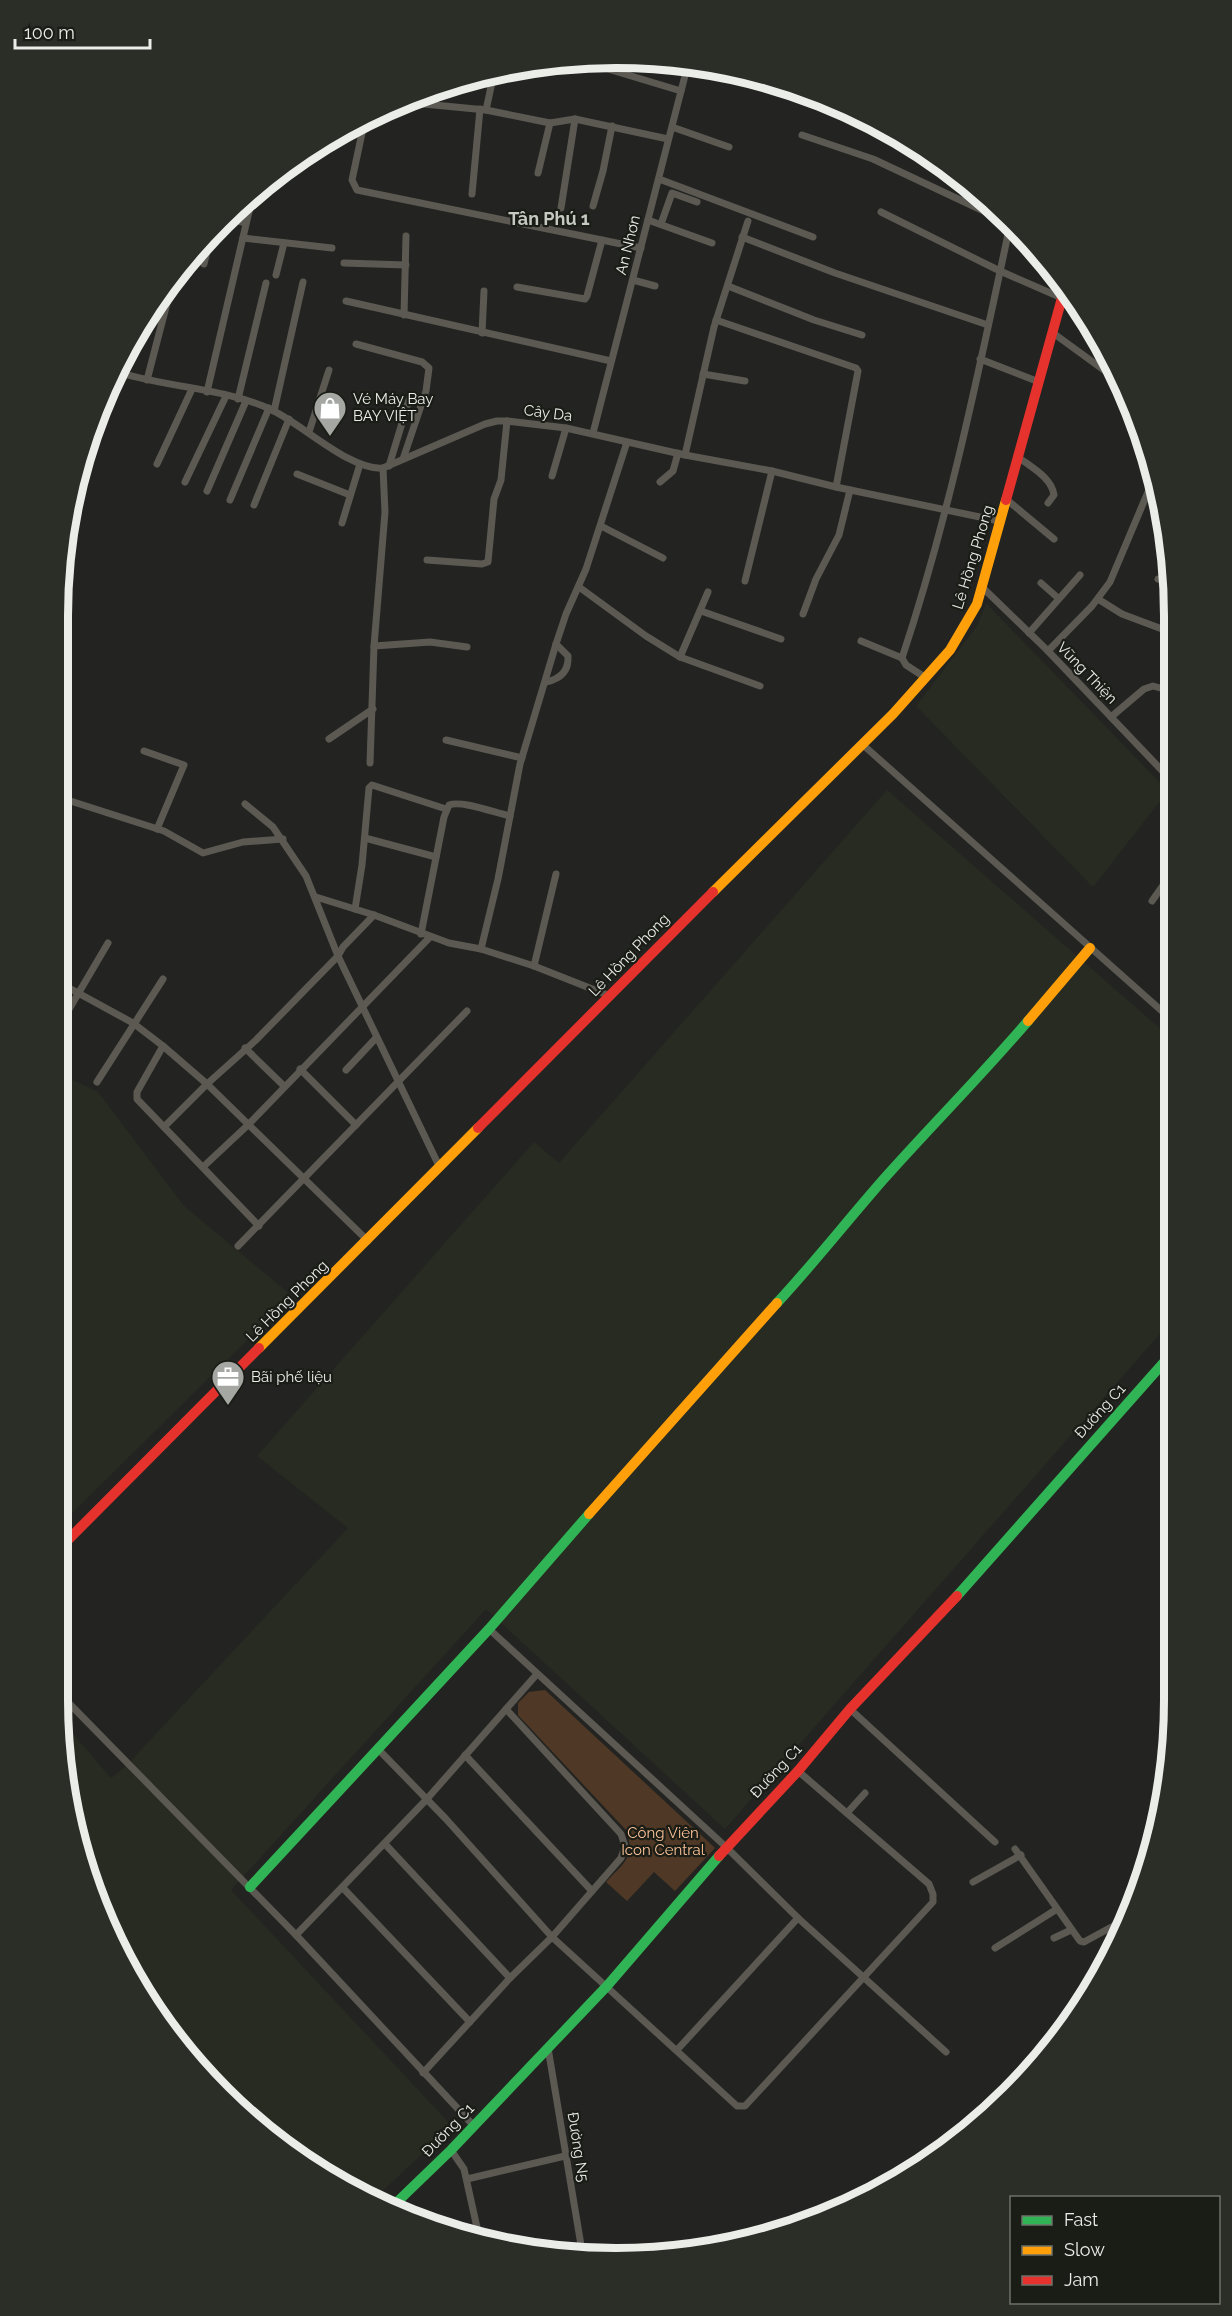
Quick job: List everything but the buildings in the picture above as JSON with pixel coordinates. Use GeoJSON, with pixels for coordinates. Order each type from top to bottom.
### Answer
{"type":"FeatureCollection","features":[{"type":"Feature","properties":{"kind":"street"},"geometry":{"type":"LineString","coordinates":[[606,68],[681,91]]}},
{"type":"Feature","properties":{"kind":"street","name":"An Nhơn"},"geometry":{"type":"LineString","coordinates":[[593,433],[686,72]]}},
{"type":"Feature","properties":{"kind":"street"},"geometry":{"type":"LineString","coordinates":[[472,194],[483,110],[491,82]]}},
{"type":"Feature","properties":{"kind":"street"},"geometry":{"type":"LineString","coordinates":[[421,104],[483,110],[550,123],[575,119],[668,140]]}},
{"type":"Feature","properties":{"kind":"street"},"geometry":{"type":"LineString","coordinates":[[561,208],[575,119]]}},
{"type":"Feature","properties":{"kind":"street"},"geometry":{"type":"LineString","coordinates":[[538,173],[550,123]]}},
{"type":"Feature","properties":{"kind":"street"},"geometry":{"type":"LineString","coordinates":[[593,206],[612,126]]}},
{"type":"Feature","properties":{"kind":"street"},"geometry":{"type":"LineString","coordinates":[[672,127],[729,147]]}},
{"type":"Feature","properties":{"kind":"street"},"geometry":{"type":"LineString","coordinates":[[363,130],[351,180],[357,190],[641,248]]}},
{"type":"Feature","properties":{"kind":"street"},"geometry":{"type":"LineString","coordinates":[[802,135],[873,159],[988,213]]}},
{"type":"Feature","properties":{"kind":"street"},"geometry":{"type":"LineString","coordinates":[[659,178],[813,237]]}},
{"type":"Feature","properties":{"kind":"street"},"geometry":{"type":"LineString","coordinates":[[661,224],[672,193],[697,202]]}},
{"type":"Feature","properties":{"kind":"street"},"geometry":{"type":"LineString","coordinates":[[207,392],[250,208]]}},
{"type":"Feature","properties":{"kind":"street"},"geometry":{"type":"LineString","coordinates":[[881,212],[1000,271],[1058,291]]}},
{"type":"Feature","properties":{"kind":"street"},"geometry":{"type":"LineString","coordinates":[[236,220],[246,223]]}},
{"type":"Feature","properties":{"kind":"street"},"geometry":{"type":"LineString","coordinates":[[648,220],[712,243]]}},
{"type":"Feature","properties":{"kind":"street"},"geometry":{"type":"LineString","coordinates":[[660,482],[673,471],[682,454],[716,320],[748,221]]}},
{"type":"Feature","properties":{"kind":"street"},"geometry":{"type":"LineString","coordinates":[[902,658],[928,578],[946,509],[1007,232]]}},
{"type":"Feature","properties":{"kind":"street"},"geometry":{"type":"LineString","coordinates":[[404,315],[406,236]]}},
{"type":"Feature","properties":{"kind":"street"},"geometry":{"type":"LineString","coordinates":[[742,237],[835,273],[988,325]]}},
{"type":"Feature","properties":{"kind":"street"},"geometry":{"type":"LineString","coordinates":[[243,238],[332,248]]}},
{"type":"Feature","properties":{"kind":"street"},"geometry":{"type":"LineString","coordinates":[[517,287],[585,299],[602,240]]}},
{"type":"Feature","properties":{"kind":"street"},"geometry":{"type":"LineString","coordinates":[[276,275],[284,243]]}},
{"type":"Feature","properties":{"kind":"street"},"geometry":{"type":"LineString","coordinates":[[204,264],[207,250]]}},
{"type":"Feature","properties":{"kind":"street"},"geometry":{"type":"LineString","coordinates":[[344,263],[406,265]]}},
{"type":"Feature","properties":{"kind":"street"},"geometry":{"type":"LineString","coordinates":[[633,280],[655,286]]}},
{"type":"Feature","properties":{"kind":"street"},"geometry":{"type":"LineString","coordinates":[[230,500],[272,410],[303,282]]}},
{"type":"Feature","properties":{"kind":"street"},"geometry":{"type":"LineString","coordinates":[[238,399],[266,283]]}},
{"type":"Feature","properties":{"kind":"street"},"geometry":{"type":"LineString","coordinates":[[728,286],[814,320],[862,335]]}},
{"type":"Feature","properties":{"kind":"street"},"geometry":{"type":"LineString","coordinates":[[482,333],[483,291]]}},
{"type":"Feature","properties":{"kind":"street","name":"Lê Hồng Phong"},"geometry":{"type":"LineString","coordinates":[[68,1540],[862,744],[926,678],[962,634],[982,587],[1062,297]]}},
{"type":"Feature","properties":{"kind":"street"},"geometry":{"type":"LineString","coordinates":[[147,380],[168,300]]}},
{"type":"Feature","properties":{"kind":"street"},"geometry":{"type":"LineString","coordinates":[[346,301],[611,362]]}},
{"type":"Feature","properties":{"kind":"street"},"geometry":{"type":"LineString","coordinates":[[716,320],[858,370],[836,487]]}},
{"type":"Feature","properties":{"kind":"street"},"geometry":{"type":"LineString","coordinates":[[1053,333],[1108,373]]}},
{"type":"Feature","properties":{"kind":"street"},"geometry":{"type":"LineString","coordinates":[[356,344],[422,362],[429,368],[426,391],[403,459]]}},
{"type":"Feature","properties":{"kind":"street"},"geometry":{"type":"LineString","coordinates":[[980,359],[1039,382]]}},
{"type":"Feature","properties":{"kind":"street"},"geometry":{"type":"LineString","coordinates":[[309,432],[329,370]]}},
{"type":"Feature","properties":{"kind":"street"},"geometry":{"type":"LineString","coordinates":[[703,374],[745,381]]}},
{"type":"Feature","properties":{"kind":"street"},"geometry":{"type":"LineString","coordinates":[[119,384],[125,375],[246,400],[289,419],[360,464],[371,468],[386,467]]}},
{"type":"Feature","properties":{"kind":"street"},"geometry":{"type":"LineString","coordinates":[[157,464],[192,389]]}},
{"type":"Feature","properties":{"kind":"street"},"geometry":{"type":"LineString","coordinates":[[185,482],[226,396]]}},
{"type":"Feature","properties":{"kind":"street"},"geometry":{"type":"LineString","coordinates":[[207,491],[246,400]]}},
{"type":"Feature","properties":{"kind":"street"},"geometry":{"type":"LineString","coordinates":[[370,763],[374,646],[385,512],[386,467],[409,400]]}},
{"type":"Feature","properties":{"kind":"street"},"geometry":{"type":"LineString","coordinates":[[254,505],[289,419]]}},
{"type":"Feature","properties":{"kind":"street","name":"Cây Da"},"geometry":{"type":"LineString","coordinates":[[386,467],[473,429],[497,421],[507,421],[593,433],[682,454],[999,520]]}},
{"type":"Feature","properties":{"kind":"street"},"geometry":{"type":"LineString","coordinates":[[428,560],[482,564],[488,562],[494,499],[501,480],[507,421]]}},
{"type":"Feature","properties":{"kind":"street"},"geometry":{"type":"LineString","coordinates":[[552,476],[566,428]]}},
{"type":"Feature","properties":{"kind":"street"},"geometry":{"type":"LineString","coordinates":[[481,949],[498,879],[522,758],[556,644],[601,526],[627,442]]}},
{"type":"Feature","properties":{"kind":"street"},"geometry":{"type":"LineString","coordinates":[[1018,457],[1040,473],[1052,486],[1054,495],[1048,503]]}},
{"type":"Feature","properties":{"kind":"street"},"geometry":{"type":"LineString","coordinates":[[342,523],[360,464]]}},
{"type":"Feature","properties":{"kind":"street"},"geometry":{"type":"LineString","coordinates":[[745,581],[772,471]]}},
{"type":"Feature","properties":{"kind":"street"},"geometry":{"type":"LineString","coordinates":[[297,474],[350,495]]}},
{"type":"Feature","properties":{"kind":"street"},"geometry":{"type":"LineString","coordinates":[[1048,651],[1098,598],[1118,566],[1149,489]]}},
{"type":"Feature","properties":{"kind":"street"},"geometry":{"type":"LineString","coordinates":[[803,614],[816,579],[839,535],[850,490]]}},
{"type":"Feature","properties":{"kind":"street"},"geometry":{"type":"LineString","coordinates":[[1006,499],[1054,539]]}},
{"type":"Feature","properties":{"kind":"street"},"geometry":{"type":"LineString","coordinates":[[601,526],[663,558]]}},
{"type":"Feature","properties":{"kind":"street"},"geometry":{"type":"LineString","coordinates":[[1029,633],[1080,575]]}},
{"type":"Feature","properties":{"kind":"street"},"geometry":{"type":"LineString","coordinates":[[1158,579],[1163,581]]}},
{"type":"Feature","properties":{"kind":"street"},"geometry":{"type":"LineString","coordinates":[[1041,583],[1058,598]]}},
{"type":"Feature","properties":{"kind":"street"},"geometry":{"type":"LineString","coordinates":[[579,587],[645,636],[680,657],[759,686]]}},
{"type":"Feature","properties":{"kind":"street","name":"Vũng Thiện"},"geometry":{"type":"LineString","coordinates":[[982,587],[1048,651],[1164,773]]}},
{"type":"Feature","properties":{"kind":"street"},"geometry":{"type":"LineString","coordinates":[[680,657],[708,592]]}},
{"type":"Feature","properties":{"kind":"street"},"geometry":{"type":"LineString","coordinates":[[1098,598],[1122,614],[1164,630]]}},
{"type":"Feature","properties":{"kind":"street"},"geometry":{"type":"LineString","coordinates":[[701,611],[781,639]]}},
{"type":"Feature","properties":{"kind":"street"},"geometry":{"type":"LineString","coordinates":[[861,640],[902,658],[906,665],[926,678]]}},
{"type":"Feature","properties":{"kind":"street"},"geometry":{"type":"LineString","coordinates":[[374,646],[430,642],[467,647]]}},
{"type":"Feature","properties":{"kind":"street"},"geometry":{"type":"LineString","coordinates":[[546,682],[560,676],[568,663],[568,656],[556,644]]}},
{"type":"Feature","properties":{"kind":"street"},"geometry":{"type":"LineString","coordinates":[[1111,717],[1144,689],[1153,686],[1164,689]]}},
{"type":"Feature","properties":{"kind":"street"},"geometry":{"type":"LineString","coordinates":[[329,739],[373,709]]}},
{"type":"Feature","properties":{"kind":"street"},"geometry":{"type":"LineString","coordinates":[[446,740],[522,758]]}},
{"type":"Feature","properties":{"kind":"street"},"geometry":{"type":"LineString","coordinates":[[862,744],[1164,1013]]}},
{"type":"Feature","properties":{"kind":"street"},"geometry":{"type":"LineString","coordinates":[[144,751],[184,765],[157,829]]}},
{"type":"Feature","properties":{"kind":"street"},"geometry":{"type":"LineString","coordinates":[[355,909],[365,838],[368,789],[372,785],[446,809]]}},
{"type":"Feature","properties":{"kind":"street"},"geometry":{"type":"LineString","coordinates":[[68,800],[157,829],[203,853],[243,842],[283,839]]}},
{"type":"Feature","properties":{"kind":"street"},"geometry":{"type":"LineString","coordinates":[[245,804],[273,827],[299,865],[316,897],[338,956],[361,1006],[440,1168]]}},
{"type":"Feature","properties":{"kind":"street"},"geometry":{"type":"LineString","coordinates":[[421,934],[446,809],[452,804],[459,804],[510,816]]}},
{"type":"Feature","properties":{"kind":"street"},"geometry":{"type":"LineString","coordinates":[[365,838],[436,857]]}},
{"type":"Feature","properties":{"kind":"street"},"geometry":{"type":"LineString","coordinates":[[534,966],[556,874]]}},
{"type":"Feature","properties":{"kind":"street"},"geometry":{"type":"LineString","coordinates":[[1152,901],[1164,884]]}},
{"type":"Feature","properties":{"kind":"street"},"geometry":{"type":"LineString","coordinates":[[316,897],[374,915],[430,937],[481,949],[534,966],[610,996]]}},
{"type":"Feature","properties":{"kind":"street"},"geometry":{"type":"LineString","coordinates":[[164,1127],[256,1040],[338,956],[343,947],[374,915]]}},
{"type":"Feature","properties":{"kind":"street"},"geometry":{"type":"LineString","coordinates":[[203,1167],[249,1124],[430,937]]}},
{"type":"Feature","properties":{"kind":"street"},"geometry":{"type":"LineString","coordinates":[[68,1010],[108,943]]}},
{"type":"Feature","properties":{"kind":"street"},"geometry":{"type":"LineString","coordinates":[[250,1887],[489,1629],[644,1451],[821,1255],[882,1181],[989,1066],[1090,948]]}},
{"type":"Feature","properties":{"kind":"street"},"geometry":{"type":"LineString","coordinates":[[97,1082],[163,979]]}},
{"type":"Feature","properties":{"kind":"street"},"geometry":{"type":"LineString","coordinates":[[68,988],[133,1023],[163,1046],[207,1084],[368,1241]]}},
{"type":"Feature","properties":{"kind":"street"},"geometry":{"type":"LineString","coordinates":[[238,1246],[467,1011]]}},
{"type":"Feature","properties":{"kind":"street"},"geometry":{"type":"LineString","coordinates":[[346,1070],[376,1038]]}},
{"type":"Feature","properties":{"kind":"street"},"geometry":{"type":"LineString","coordinates":[[163,1046],[136,1095],[138,1101],[259,1226]]}},
{"type":"Feature","properties":{"kind":"street"},"geometry":{"type":"LineString","coordinates":[[245,1048],[284,1086]]}},
{"type":"Feature","properties":{"kind":"street"},"geometry":{"type":"LineString","coordinates":[[300,1069],[356,1125]]}},
{"type":"Feature","properties":{"kind":"street","name":"Đường C1"},"geometry":{"type":"LineString","coordinates":[[396,2203],[451,2150],[607,1986],[726,1847],[798,1771],[850,1709],[964,1588],[1164,1362]]}},
{"type":"Feature","properties":{"kind":"street"},"geometry":{"type":"LineString","coordinates":[[489,1629],[726,1847],[798,1918],[946,2052]]}},
{"type":"Feature","properties":{"kind":"street"},"geometry":{"type":"LineString","coordinates":[[296,1935],[426,1800],[537,1674]]}},
{"type":"Feature","properties":{"kind":"street"},"geometry":{"type":"LineString","coordinates":[[68,1702],[296,1935],[474,2126]]}},
{"type":"Feature","properties":{"kind":"street"},"geometry":{"type":"LineString","coordinates":[[423,2073],[510,1978],[552,1937],[621,1858],[625,1846],[621,1834],[506,1709]]}},
{"type":"Feature","properties":{"kind":"street"},"geometry":{"type":"LineString","coordinates":[[850,1709],[995,1842]]}},
{"type":"Feature","properties":{"kind":"street"},"geometry":{"type":"LineString","coordinates":[[379,1750],[454,1828],[552,1937],[737,2106],[745,2106],[933,1902],[929,1884],[798,1771]]}},
{"type":"Feature","properties":{"kind":"street"},"geometry":{"type":"LineString","coordinates":[[465,1755],[592,1891]]}},
{"type":"Feature","properties":{"kind":"street"},"geometry":{"type":"LineString","coordinates":[[847,1813],[865,1793]]}},
{"type":"Feature","properties":{"kind":"street"},"geometry":{"type":"LineString","coordinates":[[385,1844],[510,1978]]}},
{"type":"Feature","properties":{"kind":"street"},"geometry":{"type":"LineString","coordinates":[[973,1882],[1018,1852],[1077,1939],[1084,1942],[1117,1924]]}},
{"type":"Feature","properties":{"kind":"street"},"geometry":{"type":"LineString","coordinates":[[344,1887],[470,2022]]}},
{"type":"Feature","properties":{"kind":"street"},"geometry":{"type":"LineString","coordinates":[[995,1948],[1057,1909]]}},
{"type":"Feature","properties":{"kind":"street"},"geometry":{"type":"LineString","coordinates":[[676,2050],[798,1918]]}},
{"type":"Feature","properties":{"kind":"street"},"geometry":{"type":"LineString","coordinates":[[1054,1938],[1071,1930]]}},
{"type":"Feature","properties":{"kind":"street","name":"Đường N5"},"geometry":{"type":"LineString","coordinates":[[548,2048],[581,2247]]}},
{"type":"Feature","properties":{"kind":"street"},"geometry":{"type":"LineString","coordinates":[[451,2150],[460,2161],[467,2179],[478,2231]]}},
{"type":"Feature","properties":{"kind":"street"},"geometry":{"type":"LineString","coordinates":[[467,2179],[566,2157]]}},
{"type":"Feature","properties":{"kind":"shaded area"},"geometry":{"type":"Polygon","coordinates":[[[986,603],[1164,787],[1164,796],[1093,887],[916,706],[977,626],[986,603]]]}},
{"type":"Feature","properties":{"kind":"shaded area"},"geometry":{"type":"Polygon","coordinates":[[[887,790],[1164,1032],[1164,1329],[725,1829],[486,1609],[231,1890],[452,2126],[379,2195],[311,2156],[254,2112],[204,2062],[160,2005],[124,1943],[97,1876],[78,1807],[72,1772],[69,1729],[111,1778],[126,1766],[348,1528],[257,1456],[534,1142],[559,1163],[887,790]]]}},
{"type":"Feature","properties":{"kind":"shaded area"},"geometry":{"type":"Polygon","coordinates":[[[68,1078],[98,1092],[184,1206],[292,1296],[68,1517],[68,1078]]]}},
{"type":"Feature","properties":{"kind":"green space","name":"Công Viên Icon Central"},"geometry":{"type":"Polygon","coordinates":[[[545,1690],[715,1848],[675,1891],[654,1872],[627,1901],[606,1882],[626,1859],[630,1847],[629,1839],[626,1830],[518,1715],[518,1703],[529,1692],[545,1690]]]}},
{"type":"Feature","properties":{"kind":"traffic: fast"},"geometry":{"type":"LineString","coordinates":[[777,1303],[882,1181],[1028,1021]]}},
{"type":"Feature","properties":{"kind":"traffic: fast"},"geometry":{"type":"LineString","coordinates":[[957,1596],[1164,1362]]}},
{"type":"Feature","properties":{"kind":"traffic: fast"},"geometry":{"type":"LineString","coordinates":[[250,1887],[489,1629],[589,1514]]}},
{"type":"Feature","properties":{"kind":"traffic: fast"},"geometry":{"type":"LineString","coordinates":[[396,2203],[451,2150],[607,1986],[719,1856]]}},
{"type":"Feature","properties":{"kind":"traffic: slow"},"geometry":{"type":"LineString","coordinates":[[713,892],[893,714],[950,650],[977,604],[1006,500]]}},
{"type":"Feature","properties":{"kind":"traffic: slow"},"geometry":{"type":"LineString","coordinates":[[1028,1021],[1090,948]]}},
{"type":"Feature","properties":{"kind":"traffic: slow"},"geometry":{"type":"LineString","coordinates":[[259,1348],[478,1128]]}},
{"type":"Feature","properties":{"kind":"traffic: slow"},"geometry":{"type":"LineString","coordinates":[[589,1514],[777,1303]]}},
{"type":"Feature","properties":{"kind":"traffic: jam"},"geometry":{"type":"LineString","coordinates":[[1006,500],[1062,297]]}},
{"type":"Feature","properties":{"kind":"traffic: jam"},"geometry":{"type":"LineString","coordinates":[[478,1128],[713,892]]}},
{"type":"Feature","properties":{"kind":"traffic: jam"},"geometry":{"type":"LineString","coordinates":[[68,1540],[259,1348]]}},
{"type":"Feature","properties":{"kind":"traffic: jam"},"geometry":{"type":"LineString","coordinates":[[719,1856],[798,1771],[850,1709],[957,1596]]}},
{"type":"Feature","properties":{"kind":"place","name":"Vé Máy Bay BAY VIỆT"},"geometry":{"type":"Point","coordinates":[330,437]}},
{"type":"Feature","properties":{"kind":"place","name":"Bãi phế liệu"},"geometry":{"type":"Point","coordinates":[228,1406]}},
{"type":"Feature","properties":{"kind":"district","name":"Tân Phú 1"},"geometry":{"type":"Point","coordinates":[549,218]}}]}
